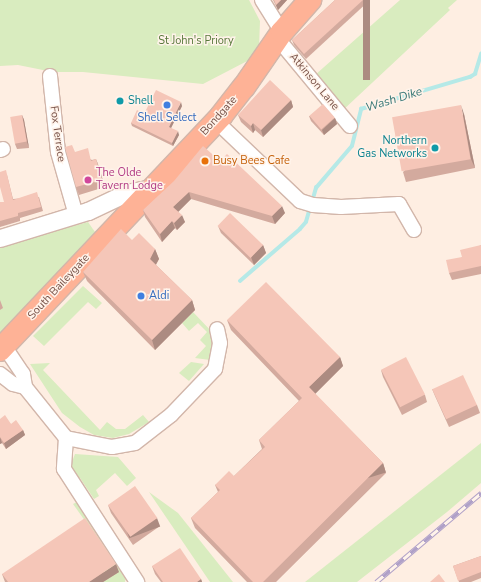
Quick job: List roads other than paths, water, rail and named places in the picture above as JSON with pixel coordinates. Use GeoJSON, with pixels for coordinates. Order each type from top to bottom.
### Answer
{"type":"FeatureCollection","features":[{"type":"Feature","properties":{"kind":"highway","name":"Bondgate"},"geometry":{"type":"LineString","coordinates":[[117,223],[216,121],[244,87],[280,35],[310,0]]}},
{"type":"Feature","properties":{"kind":"highway","name":"South Baileygate"},"geometry":{"type":"LineString","coordinates":[[2,348],[117,223]]}},
{"type":"Feature","properties":{"kind":"street","name":"Atkinson Lane"},"geometry":{"type":"LineString","coordinates":[[262,0],[280,35],[350,126]]}},
{"type":"Feature","properties":{"kind":"street","name":"Fox Terrace"},"geometry":{"type":"LineString","coordinates":[[50,76],[58,152],[82,213]]}},
{"type":"Feature","properties":{"kind":"street"},"geometry":{"type":"LineString","coordinates":[[216,121],[294,196],[313,205],[399,204],[414,230]]}},
{"type":"Feature","properties":{"kind":"street"},"geometry":{"type":"LineString","coordinates":[[0,238],[82,213],[126,193],[152,188]]}},
{"type":"Feature","properties":{"kind":"street"},"geometry":{"type":"LineString","coordinates":[[82,213],[99,211],[111,216],[117,223]]}},
{"type":"Feature","properties":{"kind":"street"},"geometry":{"type":"LineString","coordinates":[[2,348],[23,374],[25,387],[66,438],[112,446],[135,443],[171,415],[207,378],[216,366],[220,343],[217,329]]}},
{"type":"Feature","properties":{"kind":"street"},"geometry":{"type":"LineString","coordinates":[[0,374],[13,384],[25,387]]}},
{"type":"Feature","properties":{"kind":"street"},"geometry":{"type":"LineString","coordinates":[[66,438],[64,469],[137,582]]}},
{"type":"Feature","properties":{"kind":"waterway","name":"Wash Dike"},"geometry":{"type":"LineString","coordinates":[[312,202],[316,188],[352,146],[361,109],[470,77],[475,74],[481,54]]}},
{"type":"Feature","properties":{"kind":"waterway","name":"Wash Dike"},"geometry":{"type":"LineString","coordinates":[[240,281],[300,229],[306,222],[310,208]]}},
{"type":"Feature","properties":{"kind":"railway"},"geometry":{"type":"LineString","coordinates":[[376,582],[481,493]]}},
{"type":"Feature","properties":{"kind":"place","name":"Shell"},"geometry":{"type":"Point","coordinates":[120,101]}},
{"type":"Feature","properties":{"kind":"place","name":"Shell Select"},"geometry":{"type":"Point","coordinates":[167,105]}},
{"type":"Feature","properties":{"kind":"place","name":"Northern Gas Networks"},"geometry":{"type":"Point","coordinates":[435,148]}},
{"type":"Feature","properties":{"kind":"place","name":"Busy Bees Cafe"},"geometry":{"type":"Point","coordinates":[205,161]}},
{"type":"Feature","properties":{"kind":"place","name":"The Olde Tavern Lodge"},"geometry":{"type":"Point","coordinates":[88,180]}},
{"type":"Feature","properties":{"kind":"place","name":"Aldi"},"geometry":{"type":"Point","coordinates":[141,296]}},
{"type":"Feature","properties":{"kind":"park label","name":"St John's Priory"},"geometry":{"type":"Point","coordinates":[196,41]}}]}
